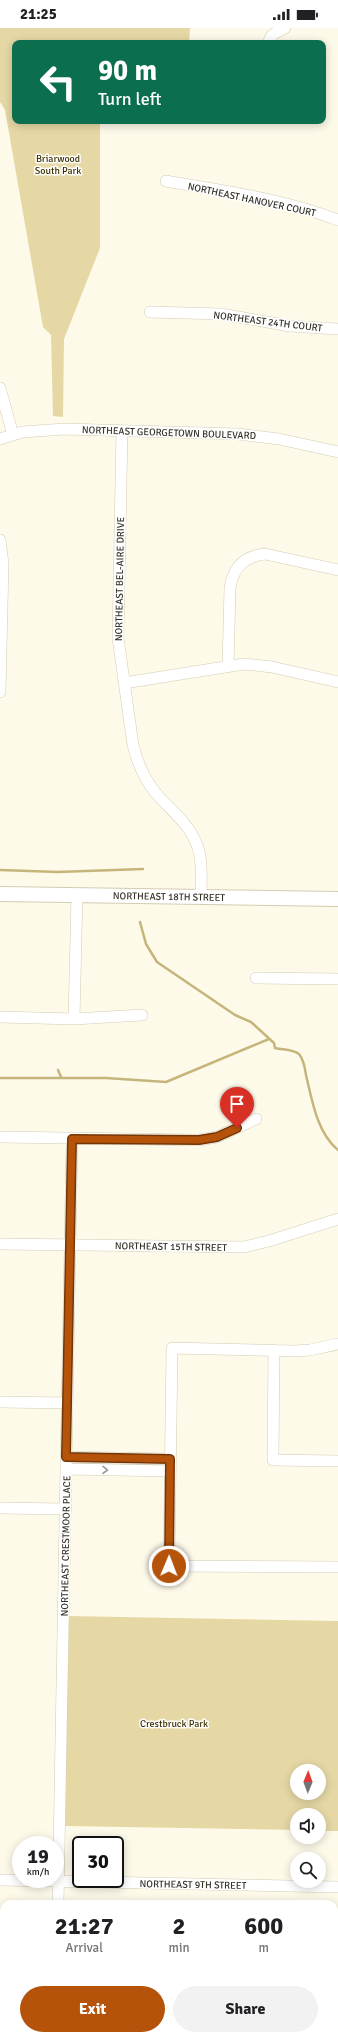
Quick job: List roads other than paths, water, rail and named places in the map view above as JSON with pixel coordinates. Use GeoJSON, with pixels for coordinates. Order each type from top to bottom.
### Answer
{"type":"FeatureCollection","features":[{"type":"Feature","properties":{"kind":"main road","name":"NORTHEAST 18TH STREET"},"geometry":{"type":"LineString","coordinates":[[0,894],[338,900]]}},
{"type":"Feature","properties":{"kind":"street"},"geometry":{"type":"LineString","coordinates":[[270,40],[272,35],[285,28]]}},
{"type":"Feature","properties":{"kind":"street","name":"NORTHEAST HANOVER COURT"},"geometry":{"type":"LineString","coordinates":[[166,181],[278,203],[322,214],[338,220]]}},
{"type":"Feature","properties":{"kind":"street","name":"NORTHEAST 24TH COURT"},"geometry":{"type":"LineString","coordinates":[[150,312],[221,314],[290,326],[338,329]]}},
{"type":"Feature","properties":{"kind":"street"},"geometry":{"type":"LineString","coordinates":[[0,388],[13,435]]}},
{"type":"Feature","properties":{"kind":"street","name":"NORTHEAST GEORGETOWN BOULEVARD"},"geometry":{"type":"LineString","coordinates":[[0,439],[33,431],[65,429],[257,435],[338,452]]}},
{"type":"Feature","properties":{"kind":"street","name":"NORTHEAST BEL-AIRE DRIVE"},"geometry":{"type":"LineString","coordinates":[[122,431],[118,630],[133,745],[142,771],[156,793],[188,827],[198,846],[201,870],[200,897]]}},
{"type":"Feature","properties":{"kind":"street"},"geometry":{"type":"LineString","coordinates":[[0,540],[4,564],[0,692]]}},
{"type":"Feature","properties":{"kind":"street"},"geometry":{"type":"LineString","coordinates":[[228,666],[230,588],[235,570],[248,558],[256,555],[273,555],[338,570]]}},
{"type":"Feature","properties":{"kind":"street"},"geometry":{"type":"LineString","coordinates":[[124,683],[228,666],[259,664],[338,682]]}},
{"type":"Feature","properties":{"kind":"street"},"geometry":{"type":"LineString","coordinates":[[74,1019],[77,895]]}},
{"type":"Feature","properties":{"kind":"street"},"geometry":{"type":"LineString","coordinates":[[256,978],[338,979]]}},
{"type":"Feature","properties":{"kind":"street"},"geometry":{"type":"LineString","coordinates":[[0,1017],[74,1019],[142,1015]]}},
{"type":"Feature","properties":{"kind":"street"},"geometry":{"type":"LineString","coordinates":[[0,1137],[199,1140],[217,1137],[256,1118]]}},
{"type":"Feature","properties":{"kind":"street","name":"NORTHEAST CRESTMOOR PLACE"},"geometry":{"type":"LineString","coordinates":[[59,1836],[72,1139]]}},
{"type":"Feature","properties":{"kind":"street","name":"NORTHEAST 15TH STREET"},"geometry":{"type":"LineString","coordinates":[[0,1244],[244,1247],[259,1244],[338,1219]]}},
{"type":"Feature","properties":{"kind":"street"},"geometry":{"type":"LineString","coordinates":[[338,1344],[310,1350],[172,1348],[169,1471],[169,1566],[338,1567]]}},
{"type":"Feature","properties":{"kind":"street"},"geometry":{"type":"LineString","coordinates":[[274,1350],[273,1460],[338,1461]]}},
{"type":"Feature","properties":{"kind":"street"},"geometry":{"type":"LineString","coordinates":[[0,1402],[68,1403]]}},
{"type":"Feature","properties":{"kind":"street"},"geometry":{"type":"LineString","coordinates":[[66,1457],[170,1459]]}},
{"type":"Feature","properties":{"kind":"street"},"geometry":{"type":"LineString","coordinates":[[66,1469],[169,1471]]}},
{"type":"Feature","properties":{"kind":"street"},"geometry":{"type":"LineString","coordinates":[[0,1508],[66,1509]]}},
{"type":"Feature","properties":{"kind":"street","name":"NORTHEAST 9TH STREET"},"geometry":{"type":"LineString","coordinates":[[0,1880],[12,1880]]}},
{"type":"Feature","properties":{"kind":"street","name":"NORTHEAST 9TH STREET"},"geometry":{"type":"LineString","coordinates":[[64,1881],[338,1887]]}},
{"type":"Feature","properties":{"kind":"street","name":"NORTHEAST CRESTMOOR PLACE"},"geometry":{"type":"LineString","coordinates":[[58,1888],[58,1900]]}},
{"type":"Feature","properties":{"kind":"waterway"},"geometry":{"type":"LineString","coordinates":[[0,870],[58,872],[143,869]]}},
{"type":"Feature","properties":{"kind":"waterway"},"geometry":{"type":"LineString","coordinates":[[140,922],[146,944],[157,962],[235,1015],[251,1022],[274,1043],[275,1048],[290,1050],[299,1054],[304,1064],[316,1116],[325,1135],[338,1150]]}},
{"type":"Feature","properties":{"kind":"waterway"},"geometry":{"type":"LineString","coordinates":[[0,1078],[106,1078],[166,1082],[269,1039]]}},
{"type":"Feature","properties":{"kind":"waterway"},"geometry":{"type":"LineString","coordinates":[[58,1070],[61,1077]]}},
{"type":"Feature","properties":{"kind":"park label","name":"Briarwood South Park"},"geometry":{"type":"Point","coordinates":[58,164]}},
{"type":"Feature","properties":{"kind":"park label","name":"Crestbruck Park"},"geometry":{"type":"Point","coordinates":[174,1723]}}]}
